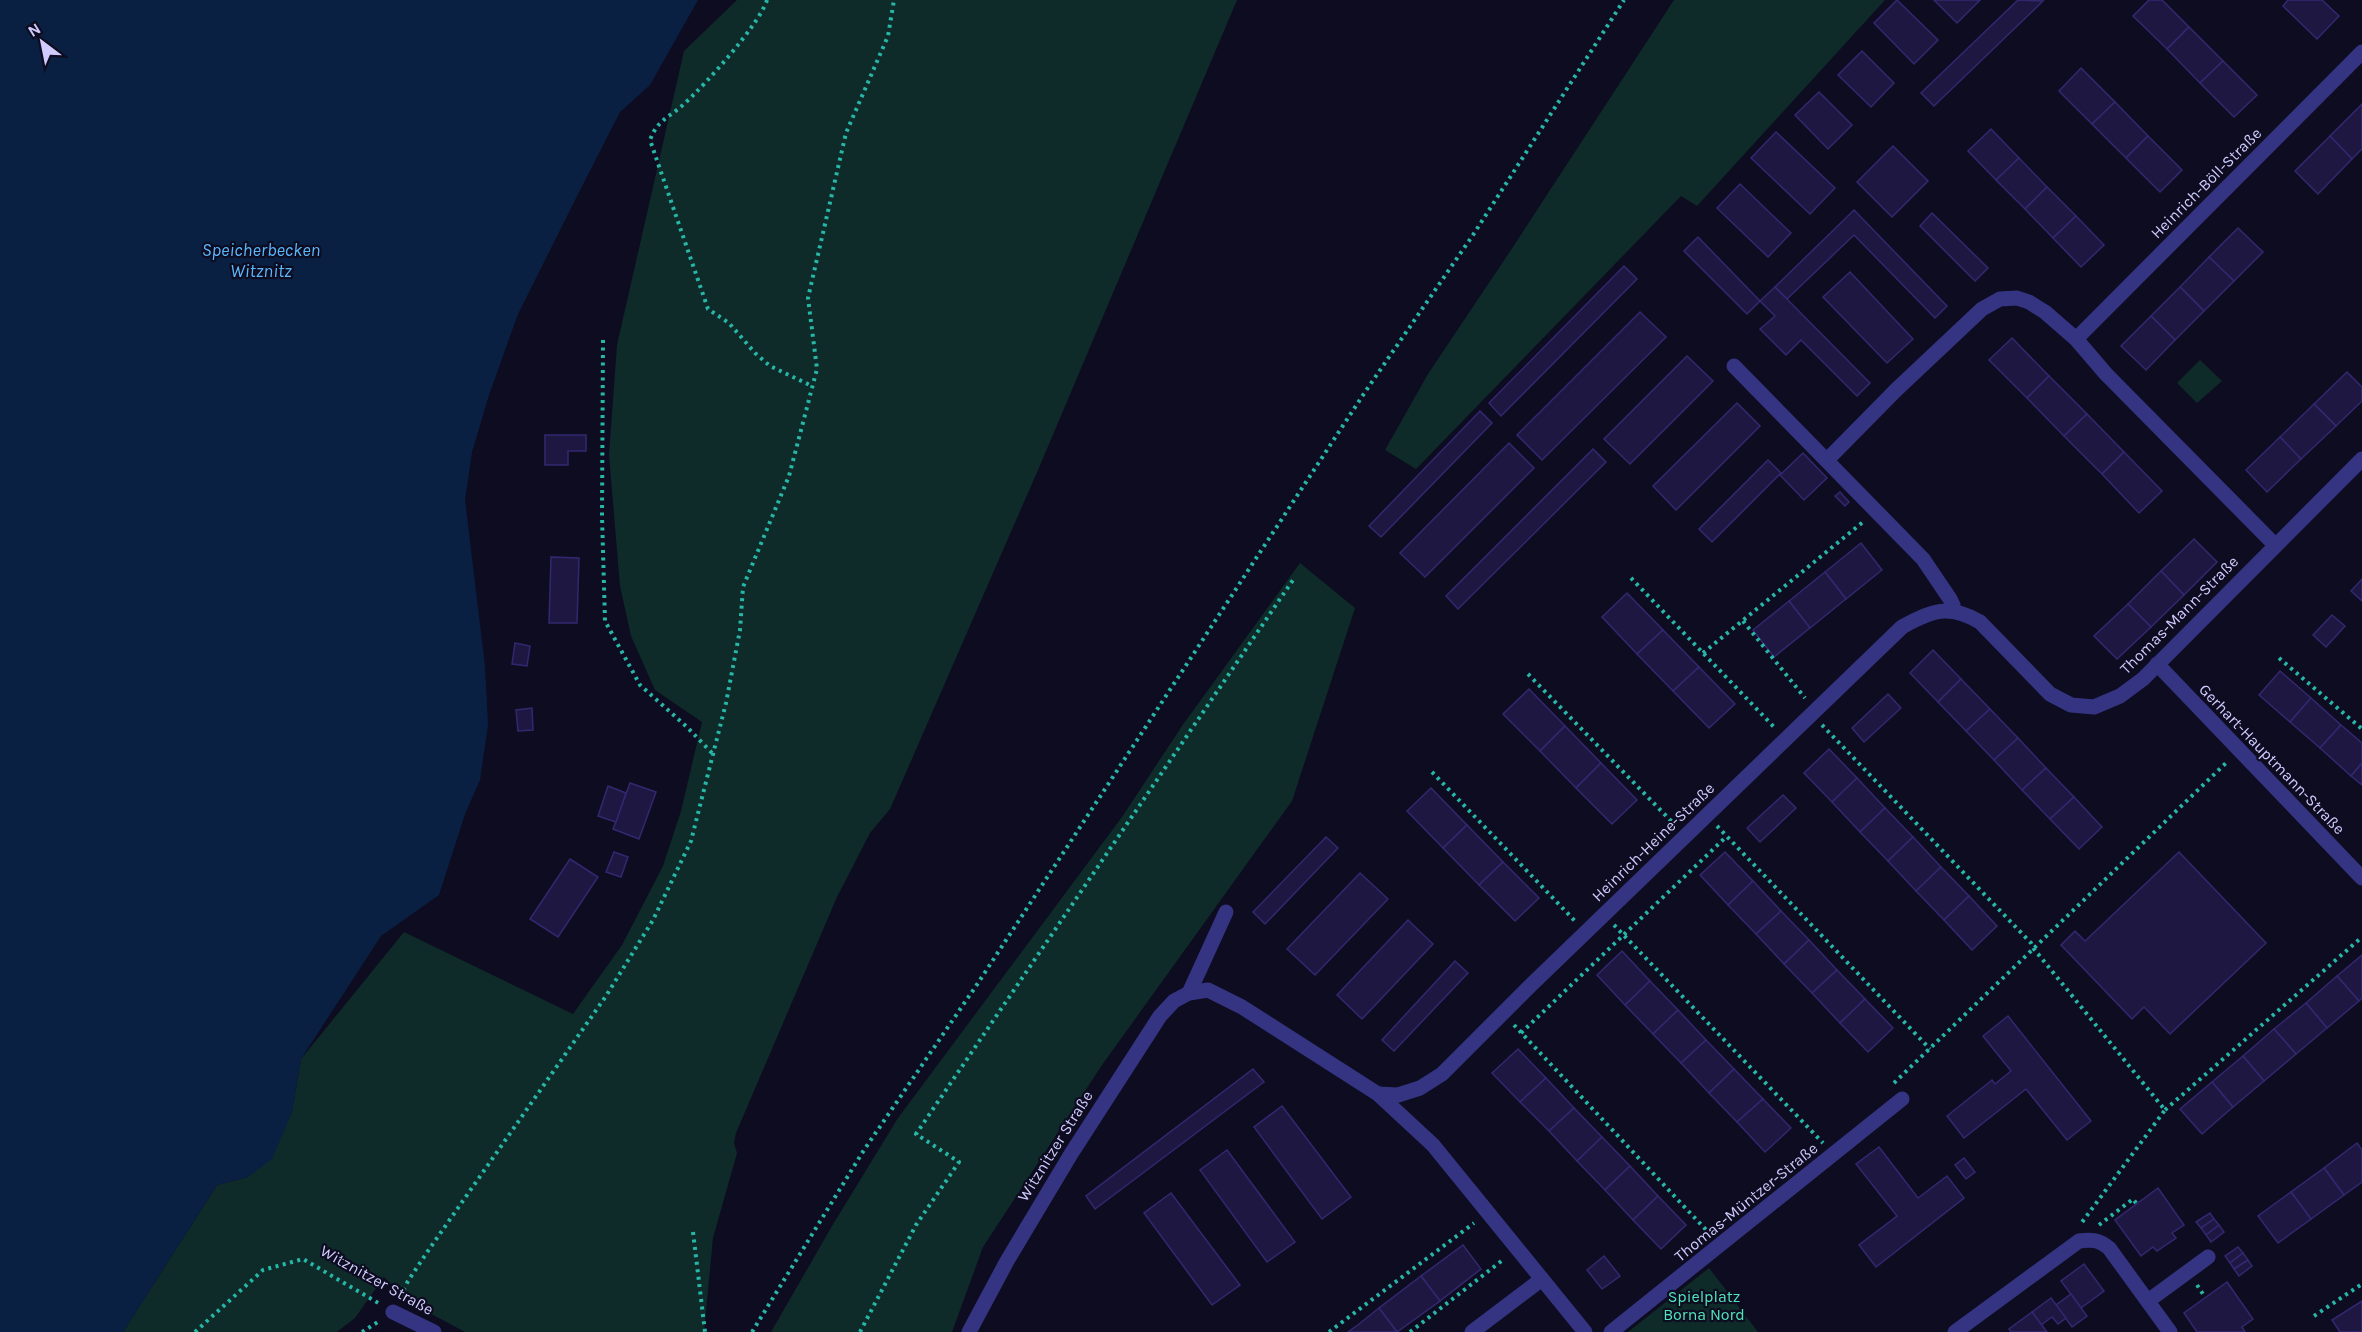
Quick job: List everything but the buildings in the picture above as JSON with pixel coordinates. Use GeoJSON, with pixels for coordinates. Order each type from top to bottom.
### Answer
{"type":"FeatureCollection","features":[{"type":"Feature","properties":{"kind":"street","name":"Heinrich-Böll-Straße"},"geometry":{"type":"LineString","coordinates":[[2076,339],[2362,52]]}},
{"type":"Feature","properties":{"kind":"street"},"geometry":{"type":"LineString","coordinates":[[1827,460],[1982,309],[2000,299],[2017,298],[2045,312],[2076,339],[2106,374],[2275,545]]}},
{"type":"Feature","properties":{"kind":"street"},"geometry":{"type":"LineString","coordinates":[[1734,366],[1923,559],[1950,599],[1953,605],[1952,611]]}},
{"type":"Feature","properties":{"kind":"street","name":"Thomas-Mann-Straße"},"geometry":{"type":"LineString","coordinates":[[1952,611],[1980,622],[2050,694],[2071,705],[2094,707],[2120,696],[2143,679],[2275,545],[2359,470]]}},
{"type":"Feature","properties":{"kind":"street","name":"Heinrich-Heine-Straße"},"geometry":{"type":"LineString","coordinates":[[1378,1094],[1398,1095],[1420,1088],[1442,1074],[1902,627],[1934,611],[1952,611]]}},
{"type":"Feature","properties":{"kind":"street","name":"Gerhart-Hauptmann-Straße"},"geometry":{"type":"LineString","coordinates":[[2157,664],[2362,878]]}},
{"type":"Feature","properties":{"kind":"street","name":"Witznitzer Straße"},"geometry":{"type":"LineString","coordinates":[[969,1332],[1030,1222],[1138,1048],[1160,1016],[1174,1001],[1189,993],[1226,912]]}},
{"type":"Feature","properties":{"kind":"street"},"geometry":{"type":"LineString","coordinates":[[1189,993],[1208,990],[1242,1007],[1378,1094],[1433,1145],[1585,1332]]}},
{"type":"Feature","properties":{"kind":"street","name":"Thomas-Müntzer-Straße"},"geometry":{"type":"LineString","coordinates":[[1611,1332],[1902,1099]]}},
{"type":"Feature","properties":{"kind":"street"},"geometry":{"type":"LineString","coordinates":[[1955,1332],[2087,1240],[2101,1241],[2109,1248],[2170,1332]]}},
{"type":"Feature","properties":{"kind":"street"},"geometry":{"type":"LineString","coordinates":[[2148,1301],[2208,1257]]}},
{"type":"Feature","properties":{"kind":"street"},"geometry":{"type":"LineString","coordinates":[[1473,1332],[1542,1279]]}},
{"type":"Feature","properties":{"kind":"street","name":"Witznitzer Straße"},"geometry":{"type":"LineString","coordinates":[[393,1312],[434,1332]]}},
{"type":"Feature","properties":{"kind":"path"},"geometry":{"type":"LineString","coordinates":[[767,0],[764,11],[731,53],[684,104],[655,127],[650,140],[708,309],[729,323],[755,353],[770,366],[812,386]]}},
{"type":"Feature","properties":{"kind":"path"},"geometry":{"type":"LineString","coordinates":[[393,1312],[408,1281],[606,996],[653,920],[691,842],[726,703],[740,630],[743,587],[789,476],[817,369],[808,298],[846,133],[888,36],[894,0]]}},
{"type":"Feature","properties":{"kind":"path"},"geometry":{"type":"LineString","coordinates":[[752,1332],[864,1150],[983,976],[1365,392],[1473,235],[1624,0]]}},
{"type":"Feature","properties":{"kind":"path"},"geometry":{"type":"LineString","coordinates":[[603,340],[602,516],[605,621],[640,685],[712,753]]}},
{"type":"Feature","properties":{"kind":"path"},"geometry":{"type":"LineString","coordinates":[[1703,653],[1877,511]]}},
{"type":"Feature","properties":{"kind":"path"},"geometry":{"type":"LineString","coordinates":[[860,1332],[916,1225],[959,1162],[916,1134],[1295,577]]}},
{"type":"Feature","properties":{"kind":"path"},"geometry":{"type":"LineString","coordinates":[[1632,578],[1786,739]]}},
{"type":"Feature","properties":{"kind":"path"},"geometry":{"type":"LineString","coordinates":[[1743,621],[1814,713],[2031,943],[2164,1110]]}},
{"type":"Feature","properties":{"kind":"path"},"geometry":{"type":"LineString","coordinates":[[2279,658],[2362,729]]}},
{"type":"Feature","properties":{"kind":"path"},"geometry":{"type":"LineString","coordinates":[[1528,675],[1685,836]]}},
{"type":"Feature","properties":{"kind":"path"},"geometry":{"type":"LineString","coordinates":[[1902,1099],[1891,1086],[2240,750]]}},
{"type":"Feature","properties":{"kind":"path"},"geometry":{"type":"LineString","coordinates":[[1432,772],[1586,932]]}},
{"type":"Feature","properties":{"kind":"path"},"geometry":{"type":"LineString","coordinates":[[1707,815],[1930,1048]]}},
{"type":"Feature","properties":{"kind":"path"},"geometry":{"type":"LineString","coordinates":[[1521,1033],[1727,836]]}},
{"type":"Feature","properties":{"kind":"path"},"geometry":{"type":"LineString","coordinates":[[1604,915],[1833,1155]]}},
{"type":"Feature","properties":{"kind":"path"},"geometry":{"type":"LineString","coordinates":[[2136,1203],[2133,1199],[2100,1224],[2087,1240],[2080,1224],[2164,1110],[2362,937]]}},
{"type":"Feature","properties":{"kind":"path"},"geometry":{"type":"LineString","coordinates":[[1503,1014],[1721,1245]]}},
{"type":"Feature","properties":{"kind":"path"},"geometry":{"type":"LineString","coordinates":[[1329,1332],[1478,1220]]}},
{"type":"Feature","properties":{"kind":"path"},"geometry":{"type":"LineString","coordinates":[[693,1232],[705,1332]]}},
{"type":"Feature","properties":{"kind":"path"},"geometry":{"type":"LineString","coordinates":[[1410,1332],[1507,1257]]}},
{"type":"Feature","properties":{"kind":"path","name":"Witznitzer Straße"},"geometry":{"type":"LineString","coordinates":[[195,1332],[263,1270],[303,1259],[393,1312]]}},
{"type":"Feature","properties":{"kind":"path"},"geometry":{"type":"LineString","coordinates":[[2314,1316],[2362,1284]]}},
{"type":"Feature","properties":{"kind":"green space"},"geometry":{"type":"Polygon","coordinates":[[[737,0],[1237,0],[1038,470],[890,809],[870,833],[837,897],[736,1133],[734,1143],[737,1153],[713,1238],[704,1332],[465,1332],[409,1302],[384,1277],[355,1318],[337,1332],[123,1332],[217,1185],[248,1177],[292,1112],[301,1059],[404,932],[573,1014],[622,945],[663,866],[681,811],[702,722],[655,690],[631,636],[620,586],[609,455],[617,345],[684,51],[737,0]]]}},
{"type":"Feature","properties":{"kind":"green space"},"geometry":{"type":"Polygon","coordinates":[[[1674,0],[1885,0],[1697,206],[1681,196],[1416,469],[1385,450],[1428,374],[1674,0]]]}},
{"type":"Feature","properties":{"kind":"green space"},"geometry":{"type":"Polygon","coordinates":[[[2200,360],[2222,381],[2197,403],[2177,383],[2200,360]]]}},
{"type":"Feature","properties":{"kind":"green space"},"geometry":{"type":"Polygon","coordinates":[[[1300,563],[1355,608],[1292,801],[1102,1065],[983,1247],[952,1332],[771,1332],[898,1118],[1122,817],[1182,726],[1300,563]]]}},
{"type":"Feature","properties":{"kind":"green space","name":"Spielplatz Borna Nord"},"geometry":{"type":"Polygon","coordinates":[[[1709,1268],[1758,1332],[1628,1332],[1709,1268]]]}},
{"type":"Feature","properties":{"kind":"water","name":"Speicherbecken Witznitz"},"geometry":{"type":"Polygon","coordinates":[[[0,0],[698,0],[650,85],[620,112],[518,314],[489,395],[472,452],[465,500],[485,666],[488,725],[480,780],[465,814],[439,895],[381,936],[301,1059],[292,1112],[272,1159],[248,1177],[217,1185],[123,1332],[0,1332],[0,0]]]}}]}
